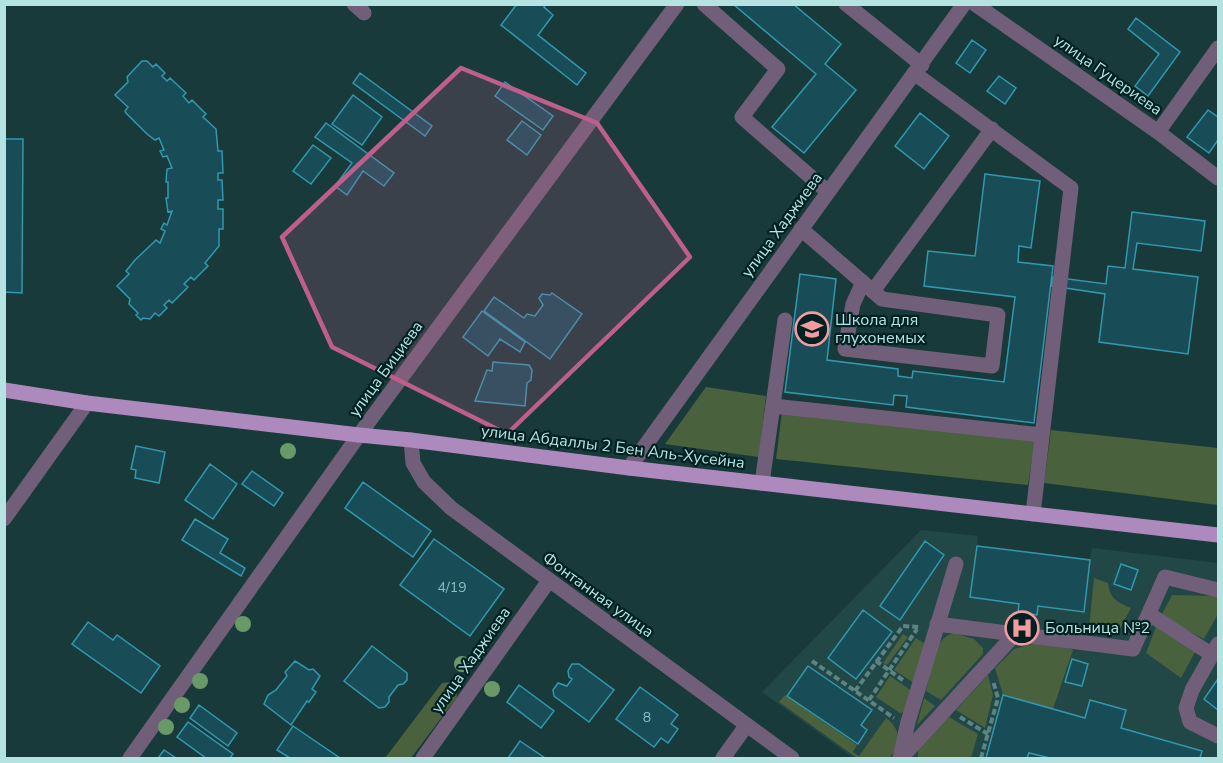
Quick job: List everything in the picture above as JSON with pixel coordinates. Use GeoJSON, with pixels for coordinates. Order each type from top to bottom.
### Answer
{"type":"FeatureCollection","features":[{"type":"Feature","properties":{"kind":"main road","name":"улица Абдаллы 2 Бен Аль-Хусейна"},"geometry":{"type":"LineString","coordinates":[[4,390],[87,403],[411,440],[629,468],[1218,535]]}},
{"type":"Feature","properties":{"kind":"street","name":"улица Бициева"},"geometry":{"type":"LineString","coordinates":[[130,759],[359,435],[677,4]]}},
{"type":"Feature","properties":{"kind":"street"},"geometry":{"type":"LineString","coordinates":[[704,4],[778,69],[742,117],[828,192]]}},
{"type":"Feature","properties":{"kind":"street"},"geometry":{"type":"LineString","coordinates":[[846,4],[918,69],[992,129],[1071,188],[1033,514]]}},
{"type":"Feature","properties":{"kind":"street","name":"улица Хаджиева"},"geometry":{"type":"LineString","coordinates":[[629,468],[964,4]]}},
{"type":"Feature","properties":{"kind":"street","name":"улица Гуцериева"},"geometry":{"type":"LineString","coordinates":[[975,4],[1158,132],[1218,178]]}},
{"type":"Feature","properties":{"kind":"street"},"geometry":{"type":"LineString","coordinates":[[1158,132],[1218,48]]}},
{"type":"Feature","properties":{"kind":"street"},"geometry":{"type":"LineString","coordinates":[[801,229],[868,286],[882,299],[998,315],[992,366],[845,350],[854,304],[868,286],[992,129]]}},
{"type":"Feature","properties":{"kind":"street"},"geometry":{"type":"LineString","coordinates":[[762,483],[785,320]]}},
{"type":"Feature","properties":{"kind":"street"},"geometry":{"type":"LineString","coordinates":[[4,519],[87,403]]}},
{"type":"Feature","properties":{"kind":"street"},"geometry":{"type":"LineString","coordinates":[[773,406],[1042,435]]}},
{"type":"Feature","properties":{"kind":"street","name":"Фонтанная улица"},"geometry":{"type":"LineString","coordinates":[[411,440],[412,462],[424,482],[450,508],[792,759]]}},
{"type":"Feature","properties":{"kind":"street"},"geometry":{"type":"LineString","coordinates":[[901,759],[907,727],[956,564]]}},
{"type":"Feature","properties":{"kind":"street"},"geometry":{"type":"LineString","coordinates":[[937,624],[1133,649],[1165,577],[1218,590]]}},
{"type":"Feature","properties":{"kind":"street","name":"улица Хаджиева"},"geometry":{"type":"LineString","coordinates":[[423,759],[548,582]]}},
{"type":"Feature","properties":{"kind":"street"},"geometry":{"type":"LineString","coordinates":[[1149,614],[1215,649],[1192,690],[1186,708],[1190,722],[1218,736]]}},
{"type":"Feature","properties":{"kind":"street"},"geometry":{"type":"LineString","coordinates":[[901,759],[1016,633]]}},
{"type":"Feature","properties":{"kind":"street"},"geometry":{"type":"LineString","coordinates":[[723,759],[746,726]]}},
{"type":"Feature","properties":{"kind":"path"},"geometry":{"type":"LineString","coordinates":[[855,691],[903,626],[919,627],[937,624]]}},
{"type":"Feature","properties":{"kind":"path"},"geometry":{"type":"LineString","coordinates":[[869,700],[919,627]]}},
{"type":"Feature","properties":{"kind":"path"},"geometry":{"type":"LineString","coordinates":[[812,661],[907,727]]}},
{"type":"Feature","properties":{"kind":"path"},"geometry":{"type":"LineString","coordinates":[[981,759],[998,698],[987,664]]}},
{"type":"Feature","properties":{"kind":"highlighted area"},"geometry":{"type":"Polygon","coordinates":[[[461,68],[597,123],[690,257],[507,434],[332,347],[282,237],[461,68]]]}},
{"type":"Feature","properties":{"kind":"shaded area","name":"Больница №2"},"geometry":{"type":"Polygon","coordinates":[[[921,530],[978,536],[977,546],[1090,560],[1092,548],[1218,563],[1218,758],[853,758],[762,692],[921,530]]]}},
{"type":"Feature","properties":{"kind":"green space"},"geometry":{"type":"Polygon","coordinates":[[[706,387],[766,396],[759,457],[665,444],[706,387]]]}},
{"type":"Feature","properties":{"kind":"green space"},"geometry":{"type":"Polygon","coordinates":[[[782,411],[1035,441],[1028,485],[776,459],[782,411]]]}},
{"type":"Feature","properties":{"kind":"green space"},"geometry":{"type":"Polygon","coordinates":[[[1051,430],[1218,448],[1218,505],[1044,483],[1051,430]]]}},
{"type":"Feature","properties":{"kind":"green space"},"geometry":{"type":"Polygon","coordinates":[[[1094,578],[1108,583],[1110,593],[1115,599],[1131,608],[1119,631],[1089,627],[1094,578]]]}},
{"type":"Feature","properties":{"kind":"green space"},"geometry":{"type":"Polygon","coordinates":[[[1172,595],[1218,596],[1218,614],[1204,639],[1161,616],[1172,595]]]}},
{"type":"Feature","properties":{"kind":"green space"},"geometry":{"type":"Polygon","coordinates":[[[1156,627],[1195,652],[1181,678],[1146,653],[1156,627]]]}},
{"type":"Feature","properties":{"kind":"green space"},"geometry":{"type":"Polygon","coordinates":[[[954,633],[974,639],[983,648],[983,654],[941,700],[926,691],[937,649],[947,636],[954,633]]]}},
{"type":"Feature","properties":{"kind":"green space"},"geometry":{"type":"Polygon","coordinates":[[[903,634],[908,637],[887,665],[883,663],[903,634]]]}},
{"type":"Feature","properties":{"kind":"green space"},"geometry":{"type":"Polygon","coordinates":[[[916,638],[925,644],[914,683],[894,670],[916,638]]]}},
{"type":"Feature","properties":{"kind":"green space"},"geometry":{"type":"Polygon","coordinates":[[[1036,643],[1062,646],[1073,650],[1053,709],[1003,695],[995,668],[1014,649],[1036,643]]]}},
{"type":"Feature","properties":{"kind":"green space"},"geometry":{"type":"Polygon","coordinates":[[[988,675],[993,695],[985,728],[956,710],[988,675]]]}},
{"type":"Feature","properties":{"kind":"green space"},"geometry":{"type":"Polygon","coordinates":[[[890,676],[912,691],[906,712],[900,713],[876,697],[890,676]]]}},
{"type":"Feature","properties":{"kind":"green space"},"geometry":{"type":"Polygon","coordinates":[[[450,682],[457,697],[411,758],[385,758],[442,683],[450,682]]]}},
{"type":"Feature","properties":{"kind":"green space"},"geometry":{"type":"Polygon","coordinates":[[[785,695],[857,745],[853,752],[859,756],[886,718],[895,727],[898,737],[890,758],[857,758],[779,702],[785,695]]]}},
{"type":"Feature","properties":{"kind":"green space"},"geometry":{"type":"Polygon","coordinates":[[[924,698],[935,706],[917,725],[924,698]]]}},
{"type":"Feature","properties":{"kind":"green space"},"geometry":{"type":"Polygon","coordinates":[[[949,717],[978,734],[971,758],[918,758],[918,749],[949,717]]]}},
{"type":"Feature","properties":{"kind":"building"},"geometry":{"type":"Polygon","coordinates":[[[517,4],[546,4],[544,7],[553,15],[538,35],[586,73],[577,85],[501,25],[517,4]]]}},
{"type":"Feature","properties":{"kind":"building"},"geometry":{"type":"Polygon","coordinates":[[[733,4],[793,4],[841,44],[825,64],[856,90],[804,153],[772,127],[816,74],[733,4]]]}},
{"type":"Feature","properties":{"kind":"building"},"geometry":{"type":"Polygon","coordinates":[[[1136,18],[1180,52],[1148,96],[1135,86],[1159,54],[1128,29],[1136,18]]]}},
{"type":"Feature","properties":{"kind":"building"},"geometry":{"type":"Polygon","coordinates":[[[972,40],[986,50],[970,73],[956,63],[972,40]]]}},
{"type":"Feature","properties":{"kind":"building"},"geometry":{"type":"Polygon","coordinates":[[[142,61],[147,61],[153,67],[156,64],[165,73],[162,76],[167,81],[170,78],[186,93],[183,96],[189,103],[192,100],[206,114],[203,117],[216,129],[218,151],[222,151],[223,173],[218,173],[218,180],[222,180],[223,200],[218,200],[218,209],[223,209],[223,229],[219,229],[219,246],[205,263],[208,266],[194,280],[191,277],[184,284],[188,287],[172,303],[169,300],[164,305],[167,308],[159,316],[155,313],[150,319],[141,320],[129,304],[130,299],[117,286],[129,274],[126,271],[135,260],[156,240],[160,243],[165,231],[161,229],[164,223],[167,225],[172,211],[168,212],[166,198],[168,198],[168,182],[166,182],[167,169],[172,168],[167,156],[163,157],[160,151],[164,150],[159,138],[155,140],[147,134],[126,113],[128,107],[115,95],[128,82],[127,77],[142,61]]]}},
{"type":"Feature","properties":{"kind":"building"},"geometry":{"type":"Polygon","coordinates":[[[360,73],[432,126],[425,136],[353,83],[360,73]]]}},
{"type":"Feature","properties":{"kind":"building"},"geometry":{"type":"Polygon","coordinates":[[[999,76],[1016,88],[1005,104],[987,91],[999,76]]]}},
{"type":"Feature","properties":{"kind":"building"},"geometry":{"type":"Polygon","coordinates":[[[505,82],[553,116],[543,130],[495,96],[505,82]]]}},
{"type":"Feature","properties":{"kind":"building"},"geometry":{"type":"Polygon","coordinates":[[[353,95],[382,117],[362,145],[332,124],[353,95]]]}},
{"type":"Feature","properties":{"kind":"building"},"geometry":{"type":"Polygon","coordinates":[[[1208,110],[1218,117],[1218,140],[1209,153],[1187,137],[1208,110]]]}},
{"type":"Feature","properties":{"kind":"building"},"geometry":{"type":"Polygon","coordinates":[[[920,113],[949,136],[924,169],[895,146],[920,113]]]}},
{"type":"Feature","properties":{"kind":"building"},"geometry":{"type":"Polygon","coordinates":[[[522,121],[541,135],[527,155],[507,140],[522,121]]]}},
{"type":"Feature","properties":{"kind":"building"},"geometry":{"type":"Polygon","coordinates":[[[326,123],[394,173],[384,186],[363,171],[347,195],[335,186],[352,163],[315,137],[326,123]]]}},
{"type":"Feature","properties":{"kind":"building"},"geometry":{"type":"Polygon","coordinates":[[[4,139],[23,139],[22,293],[4,292],[4,139]]]}},
{"type":"Feature","properties":{"kind":"building"},"geometry":{"type":"Polygon","coordinates":[[[313,145],[331,158],[311,184],[293,171],[313,145]]]}},
{"type":"Feature","properties":{"kind":"building","name":"Школа для глухонемых"},"geometry":{"type":"Polygon","coordinates":[[[985,174],[1040,181],[1031,248],[1019,246],[1018,262],[1053,266],[1034,423],[906,407],[907,396],[894,395],[893,405],[785,392],[800,274],[836,279],[827,360],[898,369],[898,376],[912,378],[913,371],[1004,382],[1015,297],[924,286],[928,251],[975,256],[985,174]]]}},
{"type":"Feature","properties":{"kind":"building"},"geometry":{"type":"Polygon","coordinates":[[[1132,212],[1205,221],[1201,251],[1137,243],[1133,269],[1198,277],[1188,354],[1099,342],[1105,294],[1052,286],[1053,277],[1106,284],[1108,266],[1125,268],[1132,212]]]}},
{"type":"Feature","properties":{"kind":"building"},"geometry":{"type":"Polygon","coordinates":[[[1132,212],[1205,221],[1201,251],[1137,243],[1133,269],[1198,277],[1188,354],[1099,342],[1105,294],[1052,286],[1053,277],[1106,284],[1108,266],[1125,268],[1132,212]]]}},
{"type":"Feature","properties":{"kind":"building"},"geometry":{"type":"Polygon","coordinates":[[[552,293],[582,314],[550,359],[484,311],[494,297],[524,318],[527,314],[535,316],[543,305],[539,298],[542,294],[552,293]]]}},
{"type":"Feature","properties":{"kind":"building"},"geometry":{"type":"Polygon","coordinates":[[[482,311],[525,342],[520,352],[500,339],[488,356],[463,337],[482,311]]]}},
{"type":"Feature","properties":{"kind":"building"},"geometry":{"type":"Polygon","coordinates":[[[493,362],[529,365],[532,370],[531,380],[527,383],[525,406],[475,401],[487,370],[492,371],[493,362]]]}},
{"type":"Feature","properties":{"kind":"building"},"geometry":{"type":"Polygon","coordinates":[[[136,446],[165,452],[159,483],[135,478],[136,470],[131,469],[136,446]]]}},
{"type":"Feature","properties":{"kind":"building"},"geometry":{"type":"Polygon","coordinates":[[[210,464],[237,484],[213,519],[185,500],[210,464]]]}},
{"type":"Feature","properties":{"kind":"building"},"geometry":{"type":"Polygon","coordinates":[[[252,471],[283,493],[274,506],[242,484],[252,471]]]}},
{"type":"Feature","properties":{"kind":"building"},"geometry":{"type":"Polygon","coordinates":[[[363,482],[431,531],[413,557],[345,508],[363,482]]]}},
{"type":"Feature","properties":{"kind":"building"},"geometry":{"type":"Polygon","coordinates":[[[195,519],[228,539],[220,553],[245,568],[241,576],[182,540],[195,519]]]}},
{"type":"Feature","properties":{"kind":"building"},"geometry":{"type":"Polygon","coordinates":[[[434,539],[504,589],[470,636],[400,585],[434,539]]]}},
{"type":"Feature","properties":{"kind":"building"},"geometry":{"type":"Polygon","coordinates":[[[434,539],[504,589],[470,636],[400,585],[434,539]]]}},
{"type":"Feature","properties":{"kind":"building"},"geometry":{"type":"Polygon","coordinates":[[[925,541],[944,555],[900,620],[880,606],[925,541]]]}},
{"type":"Feature","properties":{"kind":"building"},"geometry":{"type":"Polygon","coordinates":[[[977,546],[1090,560],[1084,612],[1038,606],[1037,615],[1018,612],[1019,604],[970,597],[977,546]]]}},
{"type":"Feature","properties":{"kind":"building"},"geometry":{"type":"Polygon","coordinates":[[[1121,564],[1138,570],[1131,590],[1114,584],[1121,564]]]}},
{"type":"Feature","properties":{"kind":"building"},"geometry":{"type":"Polygon","coordinates":[[[863,610],[892,632],[856,679],[828,658],[863,610]]]}},
{"type":"Feature","properties":{"kind":"building"},"geometry":{"type":"Polygon","coordinates":[[[88,622],[113,640],[117,635],[160,666],[141,693],[72,644],[88,622]]]}},
{"type":"Feature","properties":{"kind":"building"},"geometry":{"type":"Polygon","coordinates":[[[372,646],[407,673],[407,680],[398,685],[385,707],[379,708],[344,681],[372,646]]]}},
{"type":"Feature","properties":{"kind":"building"},"geometry":{"type":"Polygon","coordinates":[[[1072,659],[1088,664],[1082,686],[1065,682],[1072,659]]]}},
{"type":"Feature","properties":{"kind":"building"},"geometry":{"type":"Polygon","coordinates":[[[295,661],[309,670],[313,669],[320,676],[312,689],[316,692],[291,725],[264,704],[268,695],[276,690],[287,676],[285,672],[295,661]]]}},
{"type":"Feature","properties":{"kind":"building"},"geometry":{"type":"Polygon","coordinates":[[[572,664],[579,664],[614,690],[589,722],[554,696],[553,690],[558,683],[567,686],[572,679],[568,671],[572,664]]]}},
{"type":"Feature","properties":{"kind":"building"},"geometry":{"type":"Polygon","coordinates":[[[808,666],[872,710],[861,725],[867,730],[858,744],[787,696],[808,666]]]}},
{"type":"Feature","properties":{"kind":"building"},"geometry":{"type":"Polygon","coordinates":[[[1218,679],[1218,710],[1204,699],[1218,679]]]}},
{"type":"Feature","properties":{"kind":"building"},"geometry":{"type":"Polygon","coordinates":[[[519,685],[554,711],[541,728],[507,702],[519,685]]]}},
{"type":"Feature","properties":{"kind":"building"},"geometry":{"type":"Polygon","coordinates":[[[640,687],[678,715],[671,724],[678,729],[668,743],[661,738],[654,747],[616,719],[640,687]]]}},
{"type":"Feature","properties":{"kind":"building"},"geometry":{"type":"Polygon","coordinates":[[[1003,695],[1085,718],[1090,700],[1126,710],[1121,728],[1202,751],[1200,758],[1050,758],[1029,753],[1027,758],[986,758],[1003,695]]]}},
{"type":"Feature","properties":{"kind":"building"},"geometry":{"type":"Polygon","coordinates":[[[199,705],[237,733],[228,746],[190,718],[199,705]]]}},
{"type":"Feature","properties":{"kind":"building"},"geometry":{"type":"Polygon","coordinates":[[[188,722],[233,754],[230,758],[206,758],[177,737],[188,722]]]}},
{"type":"Feature","properties":{"kind":"building"},"geometry":{"type":"Polygon","coordinates":[[[293,726],[340,758],[290,758],[277,750],[293,726]]]}},
{"type":"Feature","properties":{"kind":"building"},"geometry":{"type":"Polygon","coordinates":[[[520,741],[545,758],[508,758],[520,741]]]}},
{"type":"Feature","properties":{"kind":"building"},"geometry":{"type":"Polygon","coordinates":[[[164,750],[176,758],[158,758],[164,750]]]}},
{"type":"Feature","properties":{"kind":"place","name":"Школа для глухонемых"},"geometry":{"type":"Point","coordinates":[812,329]}},
{"type":"Feature","properties":{"kind":"place","name":"Больница №2"},"geometry":{"type":"Point","coordinates":[1022,628]}}]}
